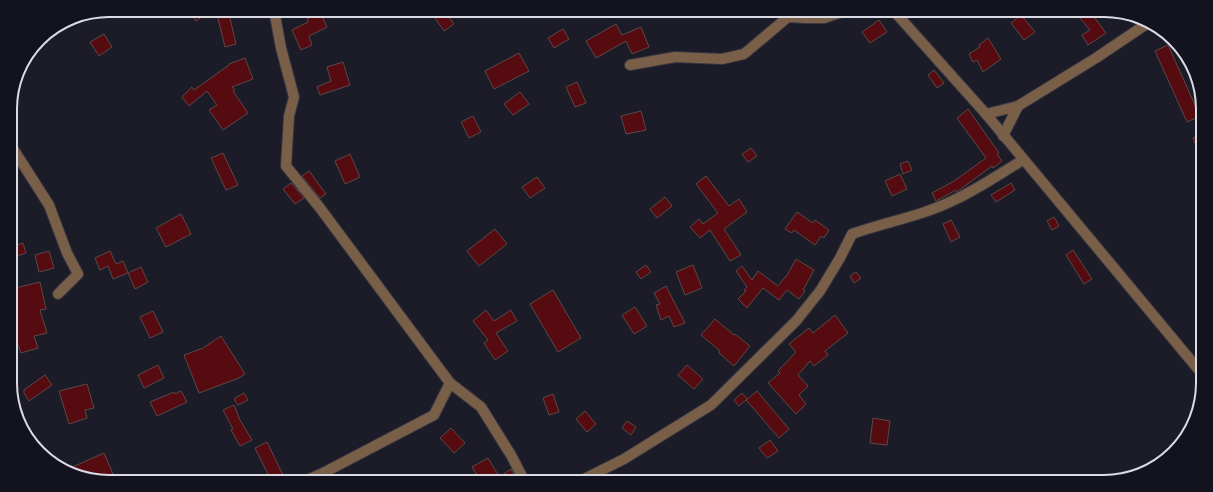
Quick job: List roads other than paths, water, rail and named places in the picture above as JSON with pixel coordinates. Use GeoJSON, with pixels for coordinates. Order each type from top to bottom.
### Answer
{"type":"FeatureCollection","features":[{"type":"Feature","properties":{"kind":"street"},"geometry":{"type":"LineString","coordinates":[[275,17],[281,48],[294,97],[290,116],[286,166],[320,208],[450,383],[481,407],[511,455],[521,475]]}},
{"type":"Feature","properties":{"kind":"street"},"geometry":{"type":"LineString","coordinates":[[630,65],[675,57],[722,59],[744,54],[788,17],[827,17]]}},
{"type":"Feature","properties":{"kind":"street"},"geometry":{"type":"LineString","coordinates":[[899,17],[986,114],[1196,367]]}},
{"type":"Feature","properties":{"kind":"street"},"geometry":{"type":"LineString","coordinates":[[986,114],[1018,106],[1096,58],[1144,26]]}},
{"type":"Feature","properties":{"kind":"street"},"geometry":{"type":"LineString","coordinates":[[1003,136],[1018,106]]}},
{"type":"Feature","properties":{"kind":"street"},"geometry":{"type":"LineString","coordinates":[[17,155],[49,205],[67,252],[78,274],[58,294]]}},
{"type":"Feature","properties":{"kind":"street"},"geometry":{"type":"LineString","coordinates":[[593,475],[624,460],[711,405],[796,321],[820,291],[840,258],[852,234],[876,225],[917,215],[954,200],[1023,160]]}},
{"type":"Feature","properties":{"kind":"street"},"geometry":{"type":"LineString","coordinates":[[318,475],[434,415],[450,383]]}}]}
